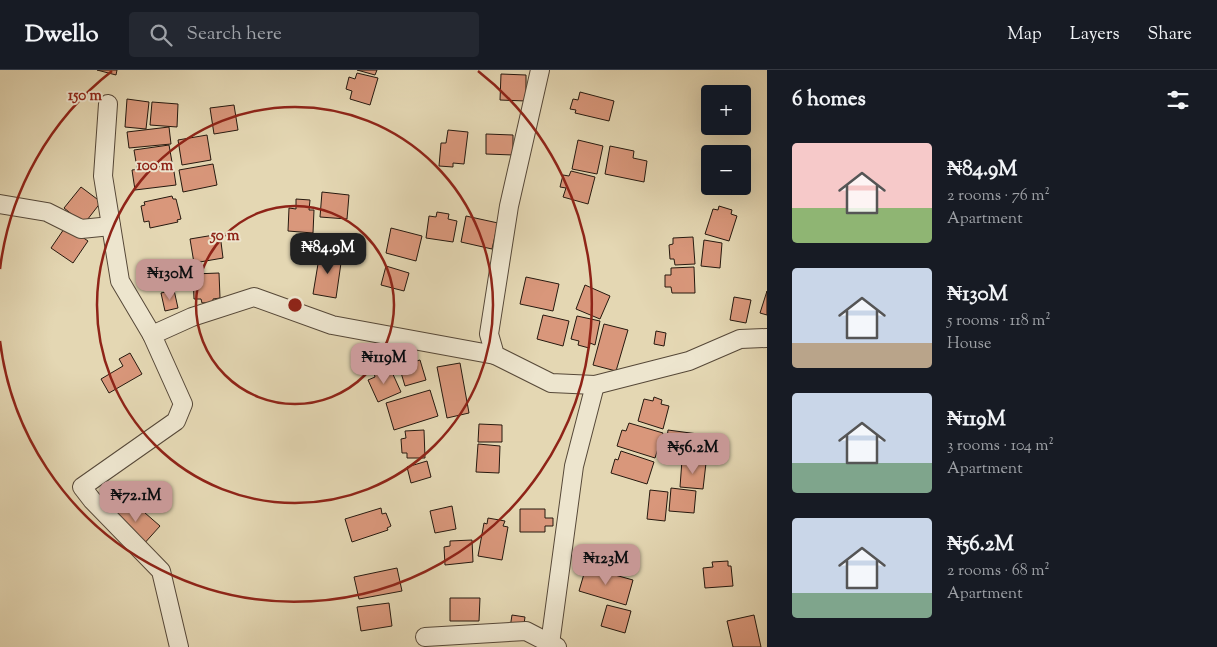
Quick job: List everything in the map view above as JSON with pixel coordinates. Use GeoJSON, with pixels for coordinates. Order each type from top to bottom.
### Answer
{"type":"FeatureCollection","features":[{"type":"Feature","properties":{"kind":"street"},"geometry":{"type":"LineString","coordinates":[[495,355],[489,334],[509,206],[540,70]]}},
{"type":"Feature","properties":{"kind":"street"},"geometry":{"type":"LineString","coordinates":[[108,104],[103,176],[120,281],[152,335],[183,404],[176,421],[82,487],[92,500],[161,571],[179,647]]}},
{"type":"Feature","properties":{"kind":"street"},"geometry":{"type":"LineString","coordinates":[[0,204],[47,212],[81,229],[111,226]]}},
{"type":"Feature","properties":{"kind":"street"},"geometry":{"type":"LineString","coordinates":[[152,335],[192,317],[254,297],[332,325],[495,355],[551,383],[595,385],[689,361],[740,339],[767,338]]}},
{"type":"Feature","properties":{"kind":"street"},"geometry":{"type":"LineString","coordinates":[[425,637],[526,632],[554,645],[574,466],[595,385]]}},
{"type":"Feature","properties":{"kind":"building"},"geometry":{"type":"Polygon","coordinates":[[[97,70],[117,70],[116,75],[97,70]]]}},
{"type":"Feature","properties":{"kind":"building"},"geometry":{"type":"Polygon","coordinates":[[[357,70],[377,70],[375,75],[357,70]]]}},
{"type":"Feature","properties":{"kind":"building"},"geometry":{"type":"Polygon","coordinates":[[[357,73],[378,78],[370,105],[350,99],[352,91],[346,89],[349,77],[355,79],[357,73]]]}},
{"type":"Feature","properties":{"kind":"building"},"geometry":{"type":"Polygon","coordinates":[[[501,74],[526,75],[526,101],[500,100],[501,74]]]}},
{"type":"Feature","properties":{"kind":"building"},"geometry":{"type":"Polygon","coordinates":[[[580,92],[614,101],[609,121],[575,113],[576,110],[570,109],[573,99],[578,100],[580,92]]]}},
{"type":"Feature","properties":{"kind":"building"},"geometry":{"type":"Polygon","coordinates":[[[127,99],[149,102],[146,129],[125,127],[127,99]]]}},
{"type":"Feature","properties":{"kind":"building"},"geometry":{"type":"Polygon","coordinates":[[[152,102],[178,104],[177,127],[150,125],[152,102]]]}},
{"type":"Feature","properties":{"kind":"building"},"geometry":{"type":"Polygon","coordinates":[[[234,105],[238,130],[214,134],[210,108],[234,105]]]}},
{"type":"Feature","properties":{"kind":"building"},"geometry":{"type":"Polygon","coordinates":[[[169,127],[171,144],[129,148],[127,132],[169,127]]]}},
{"type":"Feature","properties":{"kind":"building"},"geometry":{"type":"Polygon","coordinates":[[[448,130],[468,132],[464,164],[453,163],[453,167],[439,166],[441,143],[446,143],[448,130]]]}},
{"type":"Feature","properties":{"kind":"building"},"geometry":{"type":"Polygon","coordinates":[[[486,134],[513,135],[513,155],[486,154],[486,134]]]}},
{"type":"Feature","properties":{"kind":"building"},"geometry":{"type":"Polygon","coordinates":[[[207,135],[211,160],[182,165],[178,140],[207,135]]]}},
{"type":"Feature","properties":{"kind":"building"},"geometry":{"type":"Polygon","coordinates":[[[578,140],[603,146],[597,174],[572,169],[578,140]]]}},
{"type":"Feature","properties":{"kind":"building"},"geometry":{"type":"Polygon","coordinates":[[[169,145],[172,162],[137,168],[134,150],[169,145]]]}},
{"type":"Feature","properties":{"kind":"building"},"geometry":{"type":"Polygon","coordinates":[[[610,146],[634,151],[633,158],[647,161],[644,182],[605,174],[610,146]]]}},
{"type":"Feature","properties":{"kind":"building"},"geometry":{"type":"Polygon","coordinates":[[[213,164],[217,185],[183,192],[179,170],[213,164]]]}},
{"type":"Feature","properties":{"kind":"building"},"geometry":{"type":"Polygon","coordinates":[[[173,165],[176,185],[135,190],[132,170],[173,165]]]}},
{"type":"Feature","properties":{"kind":"building"},"geometry":{"type":"Polygon","coordinates":[[[571,171],[595,177],[588,204],[563,197],[566,188],[560,187],[563,175],[569,176],[571,171]]]}},
{"type":"Feature","properties":{"kind":"building"},"geometry":{"type":"Polygon","coordinates":[[[81,187],[101,202],[84,224],[64,208],[81,187]]]}},
{"type":"Feature","properties":{"kind":"building"},"geometry":{"type":"Polygon","coordinates":[[[322,192],[349,195],[347,219],[320,217],[322,192]]]}},
{"type":"Feature","properties":{"kind":"building"},"geometry":{"type":"Polygon","coordinates":[[[172,196],[173,199],[176,199],[181,219],[177,220],[178,222],[150,228],[149,221],[144,222],[141,206],[145,205],[144,202],[172,196]]]}},
{"type":"Feature","properties":{"kind":"building"},"geometry":{"type":"Polygon","coordinates":[[[296,199],[310,200],[309,210],[314,210],[313,233],[288,231],[289,208],[296,209],[296,199]]]}},
{"type":"Feature","properties":{"kind":"building"},"geometry":{"type":"Polygon","coordinates":[[[719,206],[732,210],[731,214],[737,216],[729,241],[705,234],[713,209],[718,210],[719,206]]]}},
{"type":"Feature","properties":{"kind":"building"},"geometry":{"type":"Polygon","coordinates":[[[437,212],[449,214],[448,219],[457,221],[453,242],[426,238],[429,216],[436,217],[437,212]]]}},
{"type":"Feature","properties":{"kind":"building"},"geometry":{"type":"Polygon","coordinates":[[[466,216],[498,223],[492,249],[461,242],[466,216]]]}},
{"type":"Feature","properties":{"kind":"building"},"geometry":{"type":"Polygon","coordinates":[[[66,226],[88,241],[73,263],[51,248],[66,226]]]}},
{"type":"Feature","properties":{"kind":"building"},"geometry":{"type":"Polygon","coordinates":[[[391,228],[422,236],[416,261],[386,253],[391,228]]]}},
{"type":"Feature","properties":{"kind":"building"},"geometry":{"type":"Polygon","coordinates":[[[220,234],[223,258],[194,263],[190,239],[220,234]]]}},
{"type":"Feature","properties":{"kind":"building"},"geometry":{"type":"Polygon","coordinates":[[[693,237],[695,264],[675,265],[674,259],[670,259],[669,245],[673,244],[673,238],[693,237]]]}},
{"type":"Feature","properties":{"kind":"building"},"geometry":{"type":"Polygon","coordinates":[[[704,240],[722,243],[720,268],[701,266],[704,240]]]}},
{"type":"Feature","properties":{"kind":"building"},"geometry":{"type":"Polygon","coordinates":[[[320,252],[342,256],[336,298],[313,294],[320,252]]]}},
{"type":"Feature","properties":{"kind":"building"},"geometry":{"type":"Polygon","coordinates":[[[386,266],[409,273],[404,291],[381,285],[386,266]]]}},
{"type":"Feature","properties":{"kind":"building"},"geometry":{"type":"Polygon","coordinates":[[[694,267],[695,293],[672,293],[671,287],[665,287],[665,275],[671,275],[671,268],[694,267]]]}},
{"type":"Feature","properties":{"kind":"building"},"geometry":{"type":"Polygon","coordinates":[[[219,273],[220,298],[213,299],[213,302],[202,303],[201,299],[194,299],[193,274],[219,273]]]}},
{"type":"Feature","properties":{"kind":"building"},"geometry":{"type":"Polygon","coordinates":[[[526,277],[559,284],[553,311],[520,304],[526,277]]]}},
{"type":"Feature","properties":{"kind":"building"},"geometry":{"type":"Polygon","coordinates":[[[585,285],[610,296],[600,319],[576,309],[585,285]]]}},
{"type":"Feature","properties":{"kind":"building"},"geometry":{"type":"Polygon","coordinates":[[[174,290],[178,308],[165,311],[161,293],[174,290]]]}},
{"type":"Feature","properties":{"kind":"building"},"geometry":{"type":"Polygon","coordinates":[[[767,291],[767,315],[760,313],[767,291]]]}},
{"type":"Feature","properties":{"kind":"building"},"geometry":{"type":"Polygon","coordinates":[[[734,297],[751,300],[746,323],[730,320],[734,297]]]}},
{"type":"Feature","properties":{"kind":"building"},"geometry":{"type":"Polygon","coordinates":[[[543,315],[569,321],[563,346],[537,339],[543,315]]]}},
{"type":"Feature","properties":{"kind":"building"},"geometry":{"type":"Polygon","coordinates":[[[577,316],[600,321],[595,345],[590,343],[589,348],[578,345],[579,341],[571,339],[577,316]]]}},
{"type":"Feature","properties":{"kind":"building"},"geometry":{"type":"Polygon","coordinates":[[[604,324],[628,330],[616,371],[593,365],[604,324]]]}},
{"type":"Feature","properties":{"kind":"building"},"geometry":{"type":"Polygon","coordinates":[[[656,331],[666,333],[664,346],[654,344],[656,331]]]}},
{"type":"Feature","properties":{"kind":"building"},"geometry":{"type":"Polygon","coordinates":[[[130,353],[142,374],[109,393],[101,379],[123,366],[119,359],[130,353]]]}},
{"type":"Feature","properties":{"kind":"building"},"geometry":{"type":"Polygon","coordinates":[[[420,360],[426,380],[405,386],[399,366],[420,360]]]}},
{"type":"Feature","properties":{"kind":"building"},"geometry":{"type":"Polygon","coordinates":[[[460,363],[469,413],[447,418],[437,367],[460,363]]]}},
{"type":"Feature","properties":{"kind":"building"},"geometry":{"type":"Polygon","coordinates":[[[386,368],[387,372],[391,370],[401,392],[378,402],[368,380],[375,377],[374,373],[386,368]]]}},
{"type":"Feature","properties":{"kind":"building"},"geometry":{"type":"Polygon","coordinates":[[[430,390],[438,416],[394,430],[386,403],[430,390]]]}},
{"type":"Feature","properties":{"kind":"building"},"geometry":{"type":"Polygon","coordinates":[[[654,397],[662,400],[661,404],[669,406],[663,429],[638,421],[644,399],[653,401],[654,397]]]}},
{"type":"Feature","properties":{"kind":"building"},"geometry":{"type":"Polygon","coordinates":[[[629,423],[663,433],[655,458],[617,446],[622,430],[626,431],[629,423]]]}},
{"type":"Feature","properties":{"kind":"building"},"geometry":{"type":"Polygon","coordinates":[[[479,424],[502,425],[502,442],[478,442],[479,424]]]}},
{"type":"Feature","properties":{"kind":"building"},"geometry":{"type":"Polygon","coordinates":[[[424,430],[425,458],[407,458],[407,453],[402,453],[401,439],[406,438],[405,431],[424,430]]]}},
{"type":"Feature","properties":{"kind":"building"},"geometry":{"type":"Polygon","coordinates":[[[668,430],[698,434],[694,461],[665,457],[668,430]]]}},
{"type":"Feature","properties":{"kind":"building"},"geometry":{"type":"Polygon","coordinates":[[[478,444],[500,446],[499,473],[476,472],[478,444]]]}},
{"type":"Feature","properties":{"kind":"building"},"geometry":{"type":"Polygon","coordinates":[[[621,451],[654,462],[647,484],[611,473],[615,459],[618,460],[621,451]]]}},
{"type":"Feature","properties":{"kind":"building"},"geometry":{"type":"Polygon","coordinates":[[[682,460],[706,463],[703,489],[680,487],[682,460]]]}},
{"type":"Feature","properties":{"kind":"building"},"geometry":{"type":"Polygon","coordinates":[[[427,461],[431,477],[411,483],[407,467],[427,461]]]}},
{"type":"Feature","properties":{"kind":"building"},"geometry":{"type":"Polygon","coordinates":[[[671,488],[696,491],[694,513],[669,511],[671,488]]]}},
{"type":"Feature","properties":{"kind":"building"},"geometry":{"type":"Polygon","coordinates":[[[650,490],[668,492],[665,521],[647,519],[650,490]]]}},
{"type":"Feature","properties":{"kind":"building"},"geometry":{"type":"Polygon","coordinates":[[[129,499],[160,526],[142,546],[111,519],[129,499]]]}},
{"type":"Feature","properties":{"kind":"building"},"geometry":{"type":"Polygon","coordinates":[[[452,506],[456,529],[435,533],[430,511],[452,506]]]}},
{"type":"Feature","properties":{"kind":"building"},"geometry":{"type":"Polygon","coordinates":[[[381,508],[382,514],[386,513],[391,526],[387,528],[388,530],[352,542],[345,519],[381,508]]]}},
{"type":"Feature","properties":{"kind":"building"},"geometry":{"type":"Polygon","coordinates":[[[520,509],[545,509],[545,518],[553,518],[553,526],[545,526],[545,532],[520,532],[520,509]]]}},
{"type":"Feature","properties":{"kind":"building"},"geometry":{"type":"Polygon","coordinates":[[[488,518],[505,521],[503,526],[508,527],[502,560],[478,556],[484,523],[487,524],[488,518]]]}},
{"type":"Feature","properties":{"kind":"building"},"geometry":{"type":"Polygon","coordinates":[[[472,540],[473,562],[445,565],[444,547],[450,546],[450,541],[472,540]]]}},
{"type":"Feature","properties":{"kind":"building"},"geometry":{"type":"Polygon","coordinates":[[[728,561],[728,566],[731,566],[733,586],[705,588],[703,568],[713,567],[712,562],[728,561]]]}},
{"type":"Feature","properties":{"kind":"building"},"geometry":{"type":"Polygon","coordinates":[[[586,567],[633,580],[626,605],[579,591],[586,567]]]}},
{"type":"Feature","properties":{"kind":"building"},"geometry":{"type":"Polygon","coordinates":[[[397,568],[402,591],[359,599],[354,577],[397,568]]]}},
{"type":"Feature","properties":{"kind":"building"},"geometry":{"type":"Polygon","coordinates":[[[450,598],[480,598],[479,621],[450,621],[450,598]]]}},
{"type":"Feature","properties":{"kind":"building"},"geometry":{"type":"Polygon","coordinates":[[[389,603],[392,626],[361,631],[357,607],[389,603]]]}},
{"type":"Feature","properties":{"kind":"building"},"geometry":{"type":"Polygon","coordinates":[[[607,605],[631,611],[625,633],[601,626],[607,605]]]}},
{"type":"Feature","properties":{"kind":"building"},"geometry":{"type":"Polygon","coordinates":[[[512,615],[525,617],[523,631],[510,628],[512,615]]]}},
{"type":"Feature","properties":{"kind":"building"},"geometry":{"type":"Polygon","coordinates":[[[754,615],[761,647],[733,647],[727,621],[754,615]]]}}]}
